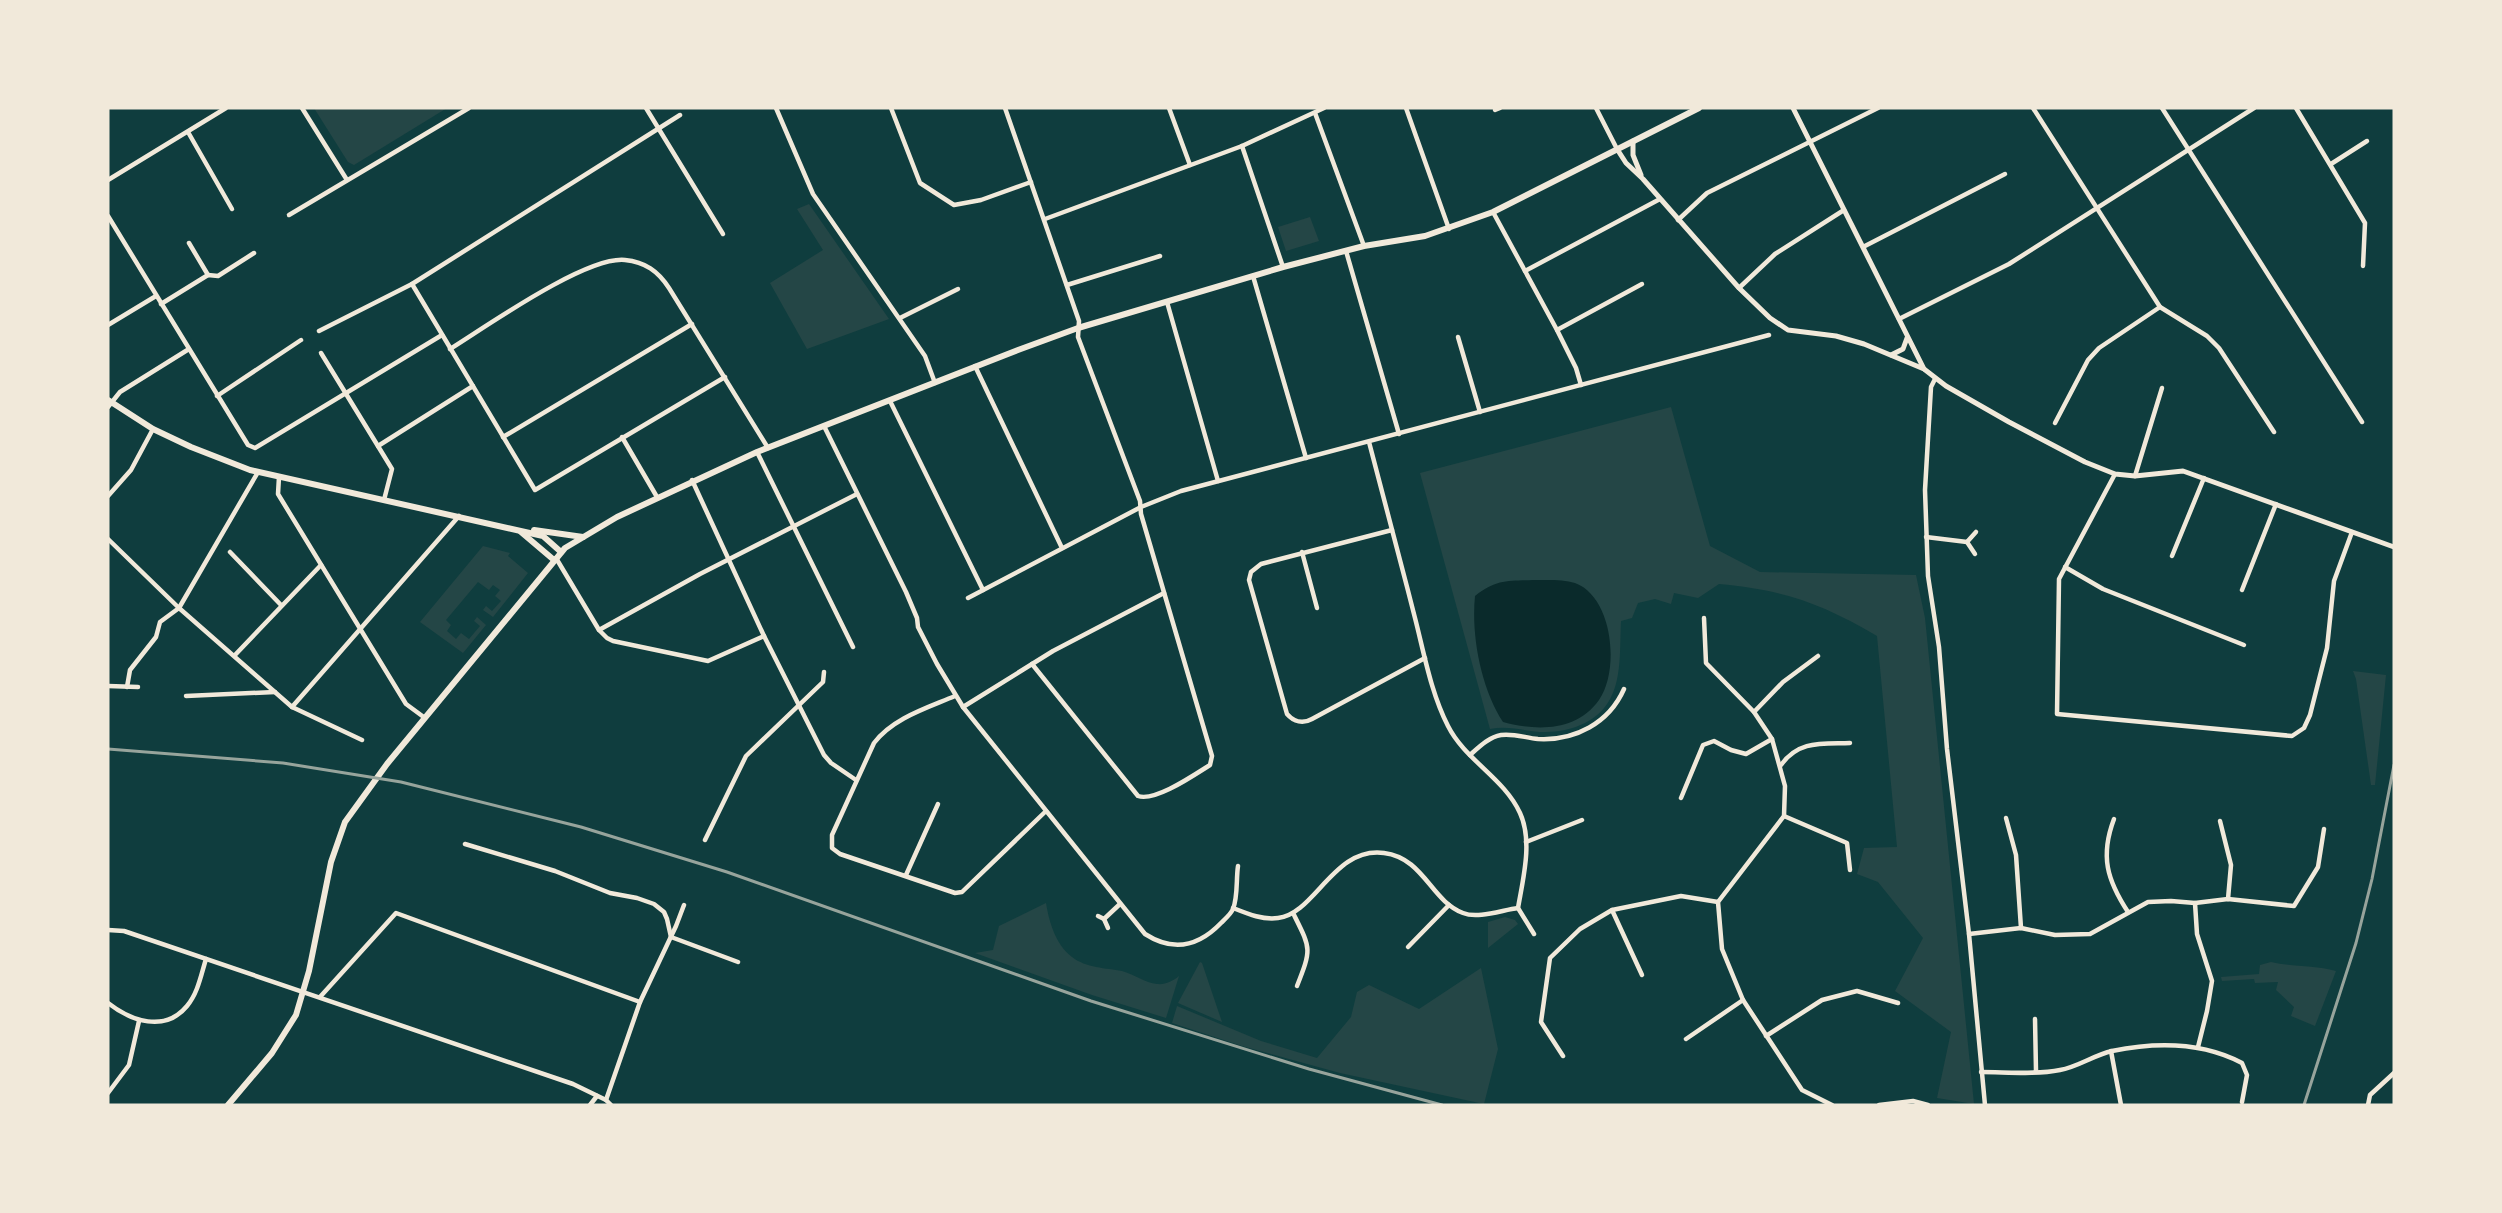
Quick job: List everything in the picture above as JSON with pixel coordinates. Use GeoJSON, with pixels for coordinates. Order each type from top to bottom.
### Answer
{"type":"FeatureCollection","features":[{"type":"Feature","properties":{"kind":"main road"},"geometry":{"type":"LineString","coordinates":[[228,1105],[286,1033],[298,1010],[331,862],[338,838],[353,810],[387,764],[557,557],[583,537],[657,497],[768,447],[1078,328],[1283,267],[1364,246],[1425,236],[1449,229],[1493,212],[1699,108]]}},
{"type":"Feature","properties":{"kind":"main road"},"geometry":{"type":"LineString","coordinates":[[109,403],[153,429],[190,447],[258,472],[519,529],[543,536],[557,557]]}},
{"type":"Feature","properties":{"kind":"main road"},"geometry":{"type":"LineString","coordinates":[[519,529],[583,537]]}},
{"type":"Feature","properties":{"kind":"main road"},"geometry":{"type":"LineString","coordinates":[[519,529],[557,557]]}},
{"type":"Feature","properties":{"kind":"street"},"geometry":{"type":"LineString","coordinates":[[108,180],[226,108]]}},
{"type":"Feature","properties":{"kind":"street"},"geometry":{"type":"LineString","coordinates":[[302,108],[347,180]]}},
{"type":"Feature","properties":{"kind":"street"},"geometry":{"type":"LineString","coordinates":[[289,215],[469,108]]}},
{"type":"Feature","properties":{"kind":"street"},"geometry":{"type":"LineString","coordinates":[[646,108],[723,234]]}},
{"type":"Feature","properties":{"kind":"street"},"geometry":{"type":"LineString","coordinates":[[776,108],[813,194],[925,356],[935,383]]}},
{"type":"Feature","properties":{"kind":"street"},"geometry":{"type":"LineString","coordinates":[[891,108],[920,183],[954,205],[981,200],[1031,182]]}},
{"type":"Feature","properties":{"kind":"street"},"geometry":{"type":"LineString","coordinates":[[1005,108],[1079,321],[1078,338],[1141,507],[1212,756],[1210,765],[1156,795],[1145,798],[1138,796],[1032,664]]}},
{"type":"Feature","properties":{"kind":"street"},"geometry":{"type":"LineString","coordinates":[[1169,108],[1190,165]]}},
{"type":"Feature","properties":{"kind":"street"},"geometry":{"type":"LineString","coordinates":[[1044,219],[1242,146],[1324,108]]}},
{"type":"Feature","properties":{"kind":"street"},"geometry":{"type":"LineString","coordinates":[[1406,108],[1449,229]]}},
{"type":"Feature","properties":{"kind":"street"},"geometry":{"type":"LineString","coordinates":[[1596,108],[1626,163],[1643,179],[1739,288],[1770,318],[1788,330],[1836,336],[1924,369],[1935,379],[2009,422],[2085,462],[2115,474],[2135,476],[2183,471],[2394,547]]}},
{"type":"Feature","properties":{"kind":"street"},"geometry":{"type":"LineString","coordinates":[[1793,108],[1924,369]]}},
{"type":"Feature","properties":{"kind":"street"},"geometry":{"type":"LineString","coordinates":[[1678,220],[1707,193],[1878,108]]}},
{"type":"Feature","properties":{"kind":"street"},"geometry":{"type":"LineString","coordinates":[[2033,108],[2160,307],[2206,336],[2219,348],[2274,432]]}},
{"type":"Feature","properties":{"kind":"street"},"geometry":{"type":"LineString","coordinates":[[2162,108],[2362,422]]}},
{"type":"Feature","properties":{"kind":"street"},"geometry":{"type":"LineString","coordinates":[[1899,319],[2009,264],[2254,108]]}},
{"type":"Feature","properties":{"kind":"street"},"geometry":{"type":"LineString","coordinates":[[2296,108],[2365,223],[2364,266]]}},
{"type":"Feature","properties":{"kind":"street"},"geometry":{"type":"LineString","coordinates":[[1314,113],[1364,246]]}},
{"type":"Feature","properties":{"kind":"street"},"geometry":{"type":"LineString","coordinates":[[320,332],[411,284],[680,115]]}},
{"type":"Feature","properties":{"kind":"street"},"geometry":{"type":"LineString","coordinates":[[188,132],[232,210]]}},
{"type":"Feature","properties":{"kind":"street"},"geometry":{"type":"LineString","coordinates":[[1633,141],[1633,155],[1643,179]]}},
{"type":"Feature","properties":{"kind":"street"},"geometry":{"type":"LineString","coordinates":[[2331,164],[2367,141]]}},
{"type":"Feature","properties":{"kind":"street"},"geometry":{"type":"LineString","coordinates":[[1242,146],[1283,267]]}},
{"type":"Feature","properties":{"kind":"street"},"geometry":{"type":"LineString","coordinates":[[1863,247],[2005,174]]}},
{"type":"Feature","properties":{"kind":"street"},"geometry":{"type":"LineString","coordinates":[[1525,271],[1660,200]]}},
{"type":"Feature","properties":{"kind":"street"},"geometry":{"type":"LineString","coordinates":[[1739,288],[1774,254],[1844,210]]}},
{"type":"Feature","properties":{"kind":"street"},"geometry":{"type":"LineString","coordinates":[[1493,212],[1557,330],[1576,368],[1581,386]]}},
{"type":"Feature","properties":{"kind":"street"},"geometry":{"type":"LineString","coordinates":[[108,216],[248,445],[255,448],[442,335]]}},
{"type":"Feature","properties":{"kind":"street"},"geometry":{"type":"LineString","coordinates":[[189,243],[208,275]]}},
{"type":"Feature","properties":{"kind":"street"},"geometry":{"type":"LineString","coordinates":[[1346,251],[1399,434]]}},
{"type":"Feature","properties":{"kind":"street"},"geometry":{"type":"LineString","coordinates":[[161,304],[208,275],[218,276],[254,254]]}},
{"type":"Feature","properties":{"kind":"street"},"geometry":{"type":"LineString","coordinates":[[1067,285],[1160,256]]}},
{"type":"Feature","properties":{"kind":"street"},"geometry":{"type":"LineString","coordinates":[[450,349],[552,286],[586,268],[615,260],[639,263],[655,271],[669,288],[768,447]]}},
{"type":"Feature","properties":{"kind":"street"},"geometry":{"type":"LineString","coordinates":[[1253,276],[1306,458]]}},
{"type":"Feature","properties":{"kind":"street"},"geometry":{"type":"LineString","coordinates":[[411,284],[535,490],[725,377]]}},
{"type":"Feature","properties":{"kind":"street"},"geometry":{"type":"LineString","coordinates":[[1557,330],[1642,284]]}},
{"type":"Feature","properties":{"kind":"street"},"geometry":{"type":"LineString","coordinates":[[900,318],[958,289]]}},
{"type":"Feature","properties":{"kind":"street"},"geometry":{"type":"LineString","coordinates":[[108,326],[156,296]]}},
{"type":"Feature","properties":{"kind":"street"},"geometry":{"type":"LineString","coordinates":[[1167,302],[1218,482]]}},
{"type":"Feature","properties":{"kind":"street"},"geometry":{"type":"LineString","coordinates":[[2055,423],[2088,360],[2099,348],[2160,307]]}},
{"type":"Feature","properties":{"kind":"street"},"geometry":{"type":"LineString","coordinates":[[503,437],[692,324]]}},
{"type":"Feature","properties":{"kind":"street"},"geometry":{"type":"LineString","coordinates":[[968,598],[1141,507],[1181,491],[1769,335]]}},
{"type":"Feature","properties":{"kind":"street"},"geometry":{"type":"LineString","coordinates":[[1891,355],[1903,349],[1908,336]]}},
{"type":"Feature","properties":{"kind":"street"},"geometry":{"type":"LineString","coordinates":[[1458,338],[1480,412]]}},
{"type":"Feature","properties":{"kind":"street"},"geometry":{"type":"LineString","coordinates":[[217,396],[301,340]]}},
{"type":"Feature","properties":{"kind":"street"},"geometry":{"type":"LineString","coordinates":[[109,403],[120,392],[189,349]]}},
{"type":"Feature","properties":{"kind":"street"},"geometry":{"type":"LineString","coordinates":[[321,353],[392,469],[384,500]]}},
{"type":"Feature","properties":{"kind":"street"},"geometry":{"type":"LineString","coordinates":[[975,366],[1062,548]]}},
{"type":"Feature","properties":{"kind":"street"},"geometry":{"type":"LineString","coordinates":[[1935,379],[1931,387],[1926,467],[1928,576],[1939,647],[1947,750],[1969,934],[1984,1105]]}},
{"type":"Feature","properties":{"kind":"street"},"geometry":{"type":"LineString","coordinates":[[378,446],[473,386]]}},
{"type":"Feature","properties":{"kind":"street"},"geometry":{"type":"LineString","coordinates":[[2135,476],[2162,388]]}},
{"type":"Feature","properties":{"kind":"street"},"geometry":{"type":"LineString","coordinates":[[890,401],[983,590]]}},
{"type":"Feature","properties":{"kind":"street"},"geometry":{"type":"LineString","coordinates":[[824,426],[906,592],[917,618],[918,627],[955,696],[1145,934],[1155,941],[1171,945],[1198,942],[1215,930],[1233,908],[1238,866]]}},
{"type":"Feature","properties":{"kind":"street"},"geometry":{"type":"LineString","coordinates":[[108,496],[132,470],[153,429]]}},
{"type":"Feature","properties":{"kind":"street"},"geometry":{"type":"LineString","coordinates":[[622,437],[657,497]]}},
{"type":"Feature","properties":{"kind":"street"},"geometry":{"type":"LineString","coordinates":[[1369,442],[1425,658],[1447,725],[1456,741],[1505,790],[1521,814],[1526,842],[1525,873],[1518,908],[1534,934]]}},
{"type":"Feature","properties":{"kind":"street"},"geometry":{"type":"LineString","coordinates":[[757,452],[853,646]]}},
{"type":"Feature","properties":{"kind":"street"},"geometry":{"type":"LineString","coordinates":[[127,687],[130,670],[156,637],[160,622],[179,608],[258,472]]}},
{"type":"Feature","properties":{"kind":"street"},"geometry":{"type":"LineString","coordinates":[[2115,474],[2059,579],[2057,714],[2292,735],[2304,728],[2310,715],[2327,648],[2334,581],[2352,532]]}},
{"type":"Feature","properties":{"kind":"street"},"geometry":{"type":"LineString","coordinates":[[279,477],[278,494],[321,565],[406,705],[425,718]]}},
{"type":"Feature","properties":{"kind":"street"},"geometry":{"type":"LineString","coordinates":[[2172,556],[2204,478]]}},
{"type":"Feature","properties":{"kind":"street"},"geometry":{"type":"LineString","coordinates":[[692,480],[764,636],[824,755],[831,763],[856,780]]}},
{"type":"Feature","properties":{"kind":"street"},"geometry":{"type":"LineString","coordinates":[[599,630],[857,494]]}},
{"type":"Feature","properties":{"kind":"street"},"geometry":{"type":"LineString","coordinates":[[2242,590],[2276,504]]}},
{"type":"Feature","properties":{"kind":"street"},"geometry":{"type":"LineString","coordinates":[[292,707],[459,516]]}},
{"type":"Feature","properties":{"kind":"street"},"geometry":{"type":"LineString","coordinates":[[1392,530],[1260,564],[1251,572],[1249,580],[1289,717],[1303,722],[1312,719],[1425,658]]}},
{"type":"Feature","properties":{"kind":"street"},"geometry":{"type":"LineString","coordinates":[[1967,542],[1976,532]]}},
{"type":"Feature","properties":{"kind":"street"},"geometry":{"type":"LineString","coordinates":[[1926,537],[1967,542],[1975,554]]}},
{"type":"Feature","properties":{"kind":"street"},"geometry":{"type":"LineString","coordinates":[[108,540],[179,608],[292,707],[362,740]]}},
{"type":"Feature","properties":{"kind":"street"},"geometry":{"type":"LineString","coordinates":[[231,552],[281,605]]}},
{"type":"Feature","properties":{"kind":"street"},"geometry":{"type":"LineString","coordinates":[[1302,552],[1317,608]]}},
{"type":"Feature","properties":{"kind":"street"},"geometry":{"type":"LineString","coordinates":[[557,557],[599,630],[607,638],[708,661],[764,636]]}},
{"type":"Feature","properties":{"kind":"street"},"geometry":{"type":"LineString","coordinates":[[235,655],[321,565]]}},
{"type":"Feature","properties":{"kind":"street"},"geometry":{"type":"LineString","coordinates":[[2065,567],[2103,590],[2244,645]]}},
{"type":"Feature","properties":{"kind":"street"},"geometry":{"type":"LineString","coordinates":[[963,707],[1032,664],[1164,592]]}},
{"type":"Feature","properties":{"kind":"street"},"geometry":{"type":"LineString","coordinates":[[1704,618],[1706,663],[1754,712],[1772,739],[1785,786],[1784,816],[1718,902],[1722,949],[1743,1000],[1802,1090],[1832,1105]]}},
{"type":"Feature","properties":{"kind":"street"},"geometry":{"type":"LineString","coordinates":[[1754,712],[1783,682],[1818,656]]}},
{"type":"Feature","properties":{"kind":"street"},"geometry":{"type":"LineString","coordinates":[[705,840],[746,756],[823,682],[824,672]]}},
{"type":"Feature","properties":{"kind":"street"},"geometry":{"type":"LineString","coordinates":[[108,686],[138,687]]}},
{"type":"Feature","properties":{"kind":"street"},"geometry":{"type":"LineString","coordinates":[[1470,755],[1482,744],[1502,734],[1538,739],[1578,733],[1610,714],[1624,689]]}},
{"type":"Feature","properties":{"kind":"street"},"geometry":{"type":"LineString","coordinates":[[186,696],[275,693]]}},
{"type":"Feature","properties":{"kind":"street"},"geometry":{"type":"LineString","coordinates":[[955,696],[894,723],[882,733],[874,743],[832,835],[832,848],[840,854],[955,893],[962,892],[1046,811]]}},
{"type":"Feature","properties":{"kind":"street"},"geometry":{"type":"LineString","coordinates":[[1681,798],[1703,745],[1714,741],[1731,750],[1746,753],[1772,739]]}},
{"type":"Feature","properties":{"kind":"street"},"geometry":{"type":"LineString","coordinates":[[1781,765],[1788,755],[1806,745],[1850,743]]}},
{"type":"Feature","properties":{"kind":"street"},"geometry":{"type":"LineString","coordinates":[[906,875],[938,804]]}},
{"type":"Feature","properties":{"kind":"street"},"geometry":{"type":"LineString","coordinates":[[1784,816],[1847,843],[1850,870]]}},
{"type":"Feature","properties":{"kind":"street"},"geometry":{"type":"LineString","coordinates":[[2006,818],[2016,855],[2021,928]]}},
{"type":"Feature","properties":{"kind":"street"},"geometry":{"type":"LineString","coordinates":[[2114,819],[2106,853],[2107,873],[2128,912]]}},
{"type":"Feature","properties":{"kind":"street"},"geometry":{"type":"LineString","coordinates":[[1526,842],[1582,820]]}},
{"type":"Feature","properties":{"kind":"street"},"geometry":{"type":"LineString","coordinates":[[2220,821],[2231,866],[2228,899]]}},
{"type":"Feature","properties":{"kind":"street"},"geometry":{"type":"LineString","coordinates":[[1969,934],[2021,928],[2055,935],[2090,934],[2148,902],[2195,903],[2228,899],[2294,906],[2318,867],[2324,829]]}},
{"type":"Feature","properties":{"kind":"street"},"geometry":{"type":"LineString","coordinates":[[465,844],[555,871],[610,893],[654,904],[667,919],[670,937]]}},
{"type":"Feature","properties":{"kind":"street"},"geometry":{"type":"LineString","coordinates":[[1233,908],[1253,916],[1269,918],[1280,918],[1293,913],[1336,870],[1360,857],[1374,853],[1401,857],[1413,865],[1449,904],[1464,914],[1485,914],[1518,908]]}},
{"type":"Feature","properties":{"kind":"street"},"geometry":{"type":"LineString","coordinates":[[1563,1056],[1541,1022],[1551,958],[1580,929],[1612,910],[1681,897],[1718,902]]}},
{"type":"Feature","properties":{"kind":"street"},"geometry":{"type":"LineString","coordinates":[[2195,903],[2197,934],[2212,981],[2198,1047]]}},
{"type":"Feature","properties":{"kind":"street"},"geometry":{"type":"LineString","coordinates":[[1104,919],[1120,904]]}},
{"type":"Feature","properties":{"kind":"street"},"geometry":{"type":"LineString","coordinates":[[1408,947],[1449,904]]}},
{"type":"Feature","properties":{"kind":"street"},"geometry":{"type":"LineString","coordinates":[[606,1100],[640,1002],[684,905]]}},
{"type":"Feature","properties":{"kind":"street"},"geometry":{"type":"LineString","coordinates":[[1612,910],[1642,975]]}},
{"type":"Feature","properties":{"kind":"street"},"geometry":{"type":"LineString","coordinates":[[321,997],[396,913],[640,1002]]}},
{"type":"Feature","properties":{"kind":"street"},"geometry":{"type":"LineString","coordinates":[[1293,913],[1308,943],[1306,963],[1297,986]]}},
{"type":"Feature","properties":{"kind":"street"},"geometry":{"type":"LineString","coordinates":[[1098,916],[1104,919],[1108,928]]}},
{"type":"Feature","properties":{"kind":"street"},"geometry":{"type":"LineString","coordinates":[[108,930],[124,931],[573,1084],[606,1100],[611,1105]]}},
{"type":"Feature","properties":{"kind":"street"},"geometry":{"type":"LineString","coordinates":[[670,937],[738,962]]}},
{"type":"Feature","properties":{"kind":"street"},"geometry":{"type":"LineString","coordinates":[[108,1003],[118,1011],[139,1021],[162,1021],[179,1014],[193,997],[206,959]]}},
{"type":"Feature","properties":{"kind":"street"},"geometry":{"type":"LineString","coordinates":[[1766,1036],[1822,1000],[1857,991],[1898,1003]]}},
{"type":"Feature","properties":{"kind":"street"},"geometry":{"type":"LineString","coordinates":[[1686,1039],[1743,1000]]}},
{"type":"Feature","properties":{"kind":"street"},"geometry":{"type":"LineString","coordinates":[[2036,1019],[2036,1071]]}},
{"type":"Feature","properties":{"kind":"street"},"geometry":{"type":"LineString","coordinates":[[108,1093],[129,1065],[139,1021]]}},
{"type":"Feature","properties":{"kind":"street"},"geometry":{"type":"LineString","coordinates":[[1981,1072],[2060,1070],[2111,1052],[2160,1045],[2198,1047],[2224,1054],[2242,1063],[2247,1074],[2242,1102]]}},
{"type":"Feature","properties":{"kind":"street"},"geometry":{"type":"LineString","coordinates":[[2111,1052],[2121,1105]]}},
{"type":"Feature","properties":{"kind":"street"},"geometry":{"type":"LineString","coordinates":[[2368,1105],[2370,1095],[2394,1074]]}},
{"type":"Feature","properties":{"kind":"street"},"geometry":{"type":"LineString","coordinates":[[590,1105],[597,1096]]}},
{"type":"Feature","properties":{"kind":"street"},"geometry":{"type":"LineString","coordinates":[[1879,1105],[1914,1101],[1928,1105]]}},
{"type":"Feature","properties":{"kind":"shaded area"},"geometry":{"type":"Polygon","coordinates":[[[314,108],[447,108],[354,165],[348,162],[314,108]]]}},
{"type":"Feature","properties":{"kind":"shaded area"},"geometry":{"type":"Polygon","coordinates":[[[809,204],[889,319],[807,349],[770,283],[823,250],[797,209],[809,204]]]}},
{"type":"Feature","properties":{"kind":"shaded area"},"geometry":{"type":"Polygon","coordinates":[[[1310,217],[1319,241],[1286,251],[1278,227],[1310,217]]]}},
{"type":"Feature","properties":{"kind":"shaded area"},"geometry":{"type":"Polygon","coordinates":[[[1671,407],[1710,546],[1760,572],[1916,575],[1925,618],[1974,1104],[1937,1098],[1951,1032],[1895,991],[1923,938],[1878,882],[1857,874],[1864,848],[1897,847],[1877,636],[1838,615],[1783,594],[1719,584],[1698,598],[1674,593],[1671,604],[1655,599],[1638,603],[1632,618],[1621,621],[1617,679],[1607,704],[1598,714],[1580,725],[1555,731],[1490,729],[1420,473],[1671,407]]]}},
{"type":"Feature","properties":{"kind":"shaded area"},"geometry":{"type":"Polygon","coordinates":[[[483,546],[510,553],[508,556],[528,573],[493,617],[483,610],[486,606],[492,611],[501,601],[495,596],[500,590],[493,585],[489,590],[478,582],[446,620],[451,625],[447,631],[456,639],[461,633],[469,639],[480,626],[474,621],[477,617],[486,625],[463,653],[420,622],[483,546]]]}},
{"type":"Feature","properties":{"kind":"shaded area"},"geometry":{"type":"Polygon","coordinates":[[[1533,580],[1575,583],[1588,591],[1598,603],[1605,618],[1609,636],[1611,653],[1609,671],[1606,687],[1599,700],[1590,711],[1579,718],[1555,726],[1529,727],[1503,722],[1483,678],[1476,644],[1475,596],[1496,584],[1533,580]]]}},
{"type":"Feature","properties":{"kind":"shaded area"},"geometry":{"type":"Polygon","coordinates":[[[2353,671],[2386,675],[2375,785],[2371,785],[2353,671]]]}},
{"type":"Feature","properties":{"kind":"shaded area"},"geometry":{"type":"Polygon","coordinates":[[[1046,903],[1051,925],[1058,940],[1066,952],[1078,961],[1096,967],[1122,971],[1157,984],[1169,982],[1179,976],[1166,1018],[1092,995],[975,953],[993,950],[999,926],[1046,903]]]}},
{"type":"Feature","properties":{"kind":"shaded area"},"geometry":{"type":"Polygon","coordinates":[[[1505,917],[1515,920],[1518,924],[1488,948],[1488,922],[1505,917]]]}},
{"type":"Feature","properties":{"kind":"shaded area"},"geometry":{"type":"Polygon","coordinates":[[[1200,962],[1202,963],[1222,1022],[1178,1003],[1200,962]]]}},
{"type":"Feature","properties":{"kind":"shaded area"},"geometry":{"type":"Polygon","coordinates":[[[2271,962],[2336,971],[2315,1026],[2291,1016],[2294,1007],[2276,990],[2278,982],[2255,983],[2254,979],[2222,981],[2221,977],[2259,974],[2260,965],[2271,962]]]}},
{"type":"Feature","properties":{"kind":"shaded area"},"geometry":{"type":"Polygon","coordinates":[[[1481,968],[1498,1049],[1484,1104],[1340,1073],[1242,1046],[1172,1023],[1177,1006],[1261,1041],[1317,1058],[1351,1017],[1357,992],[1369,985],[1419,1009],[1481,968]]]}},
{"type":"Feature","properties":{"kind":"railway"},"geometry":{"type":"LineString","coordinates":[[108,749],[283,763],[401,782],[581,827],[727,872],[1091,1001],[1309,1069],[1442,1105]]}},
{"type":"Feature","properties":{"kind":"railway"},"geometry":{"type":"LineString","coordinates":[[2304,1105],[2356,943],[2372,879],[2394,765]]}}]}
